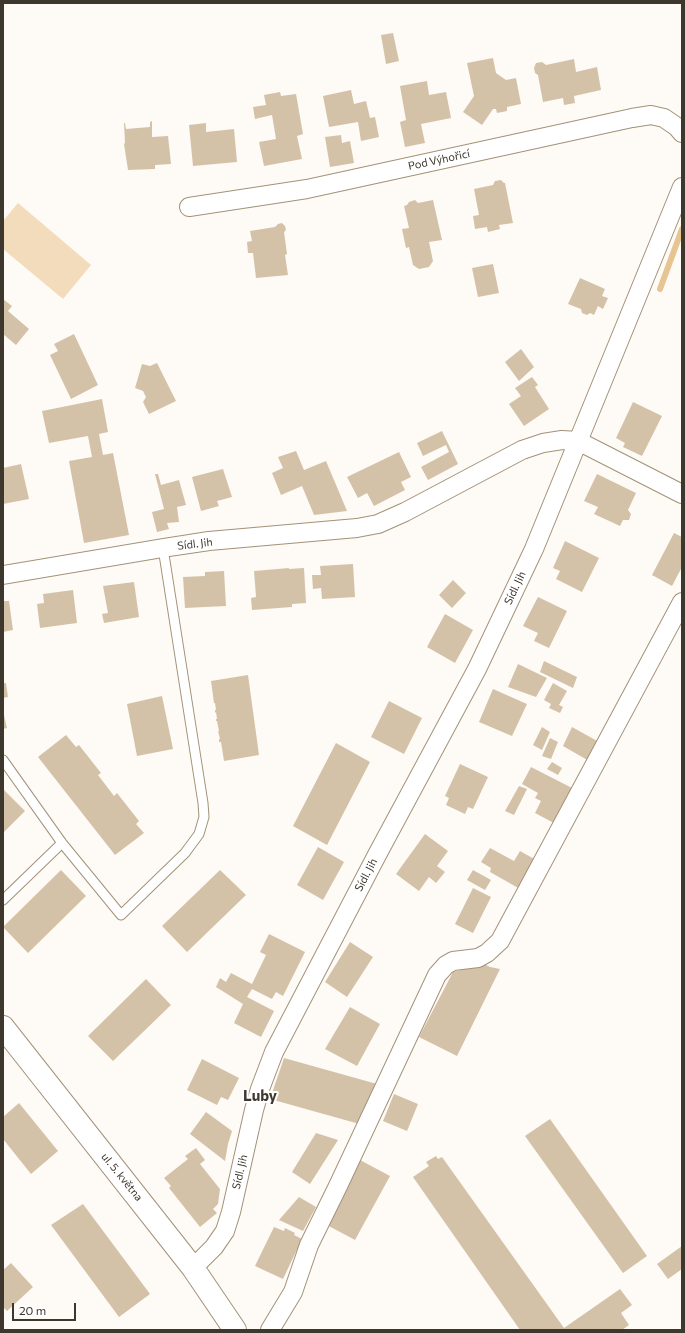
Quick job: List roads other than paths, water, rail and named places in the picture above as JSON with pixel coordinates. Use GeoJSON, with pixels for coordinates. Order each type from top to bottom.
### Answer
{"type":"FeatureCollection","features":[{"type":"Feature","properties":{"kind":"street","name":"Pod Výhořicí"},"geometry":{"type":"LineString","coordinates":[[189,207],[306,189],[651,115],[664,118],[677,127],[682,133]]}},
{"type":"Feature","properties":{"kind":"street"},"geometry":{"type":"LineString","coordinates":[[682,187],[578,441],[682,494]]}},
{"type":"Feature","properties":{"kind":"street","name":"Sídl. Jih"},"geometry":{"type":"LineString","coordinates":[[3,575],[163,548],[209,542],[357,528],[378,524],[406,512],[522,450],[556,441],[578,441],[534,549],[477,669],[381,846],[274,1052],[256,1103],[231,1212],[225,1231],[214,1247],[193,1268]]}},
{"type":"Feature","properties":{"kind":"street"},"geometry":{"type":"LineString","coordinates":[[270,1330],[293,1292],[309,1245],[437,975],[446,965],[454,961],[478,958],[487,954],[500,941],[682,602]]}},
{"type":"Feature","properties":{"kind":"street","name":"ul. 5. května"},"geometry":{"type":"LineString","coordinates":[[3,1027],[193,1268],[235,1330]]}},
{"type":"Feature","properties":{"kind":"lane"},"geometry":{"type":"LineString","coordinates":[[3,760],[62,843],[121,915],[185,853],[199,834],[204,817],[203,803],[163,548]]}},
{"type":"Feature","properties":{"kind":"lane"},"geometry":{"type":"LineString","coordinates":[[3,900],[62,843]]}},
{"type":"Feature","properties":{"kind":"waterway"},"geometry":{"type":"LineString","coordinates":[[660,289],[682,229]]}},
{"type":"Feature","properties":{"kind":"district","name":"Luby"},"geometry":{"type":"Point","coordinates":[260,1096]}}]}
